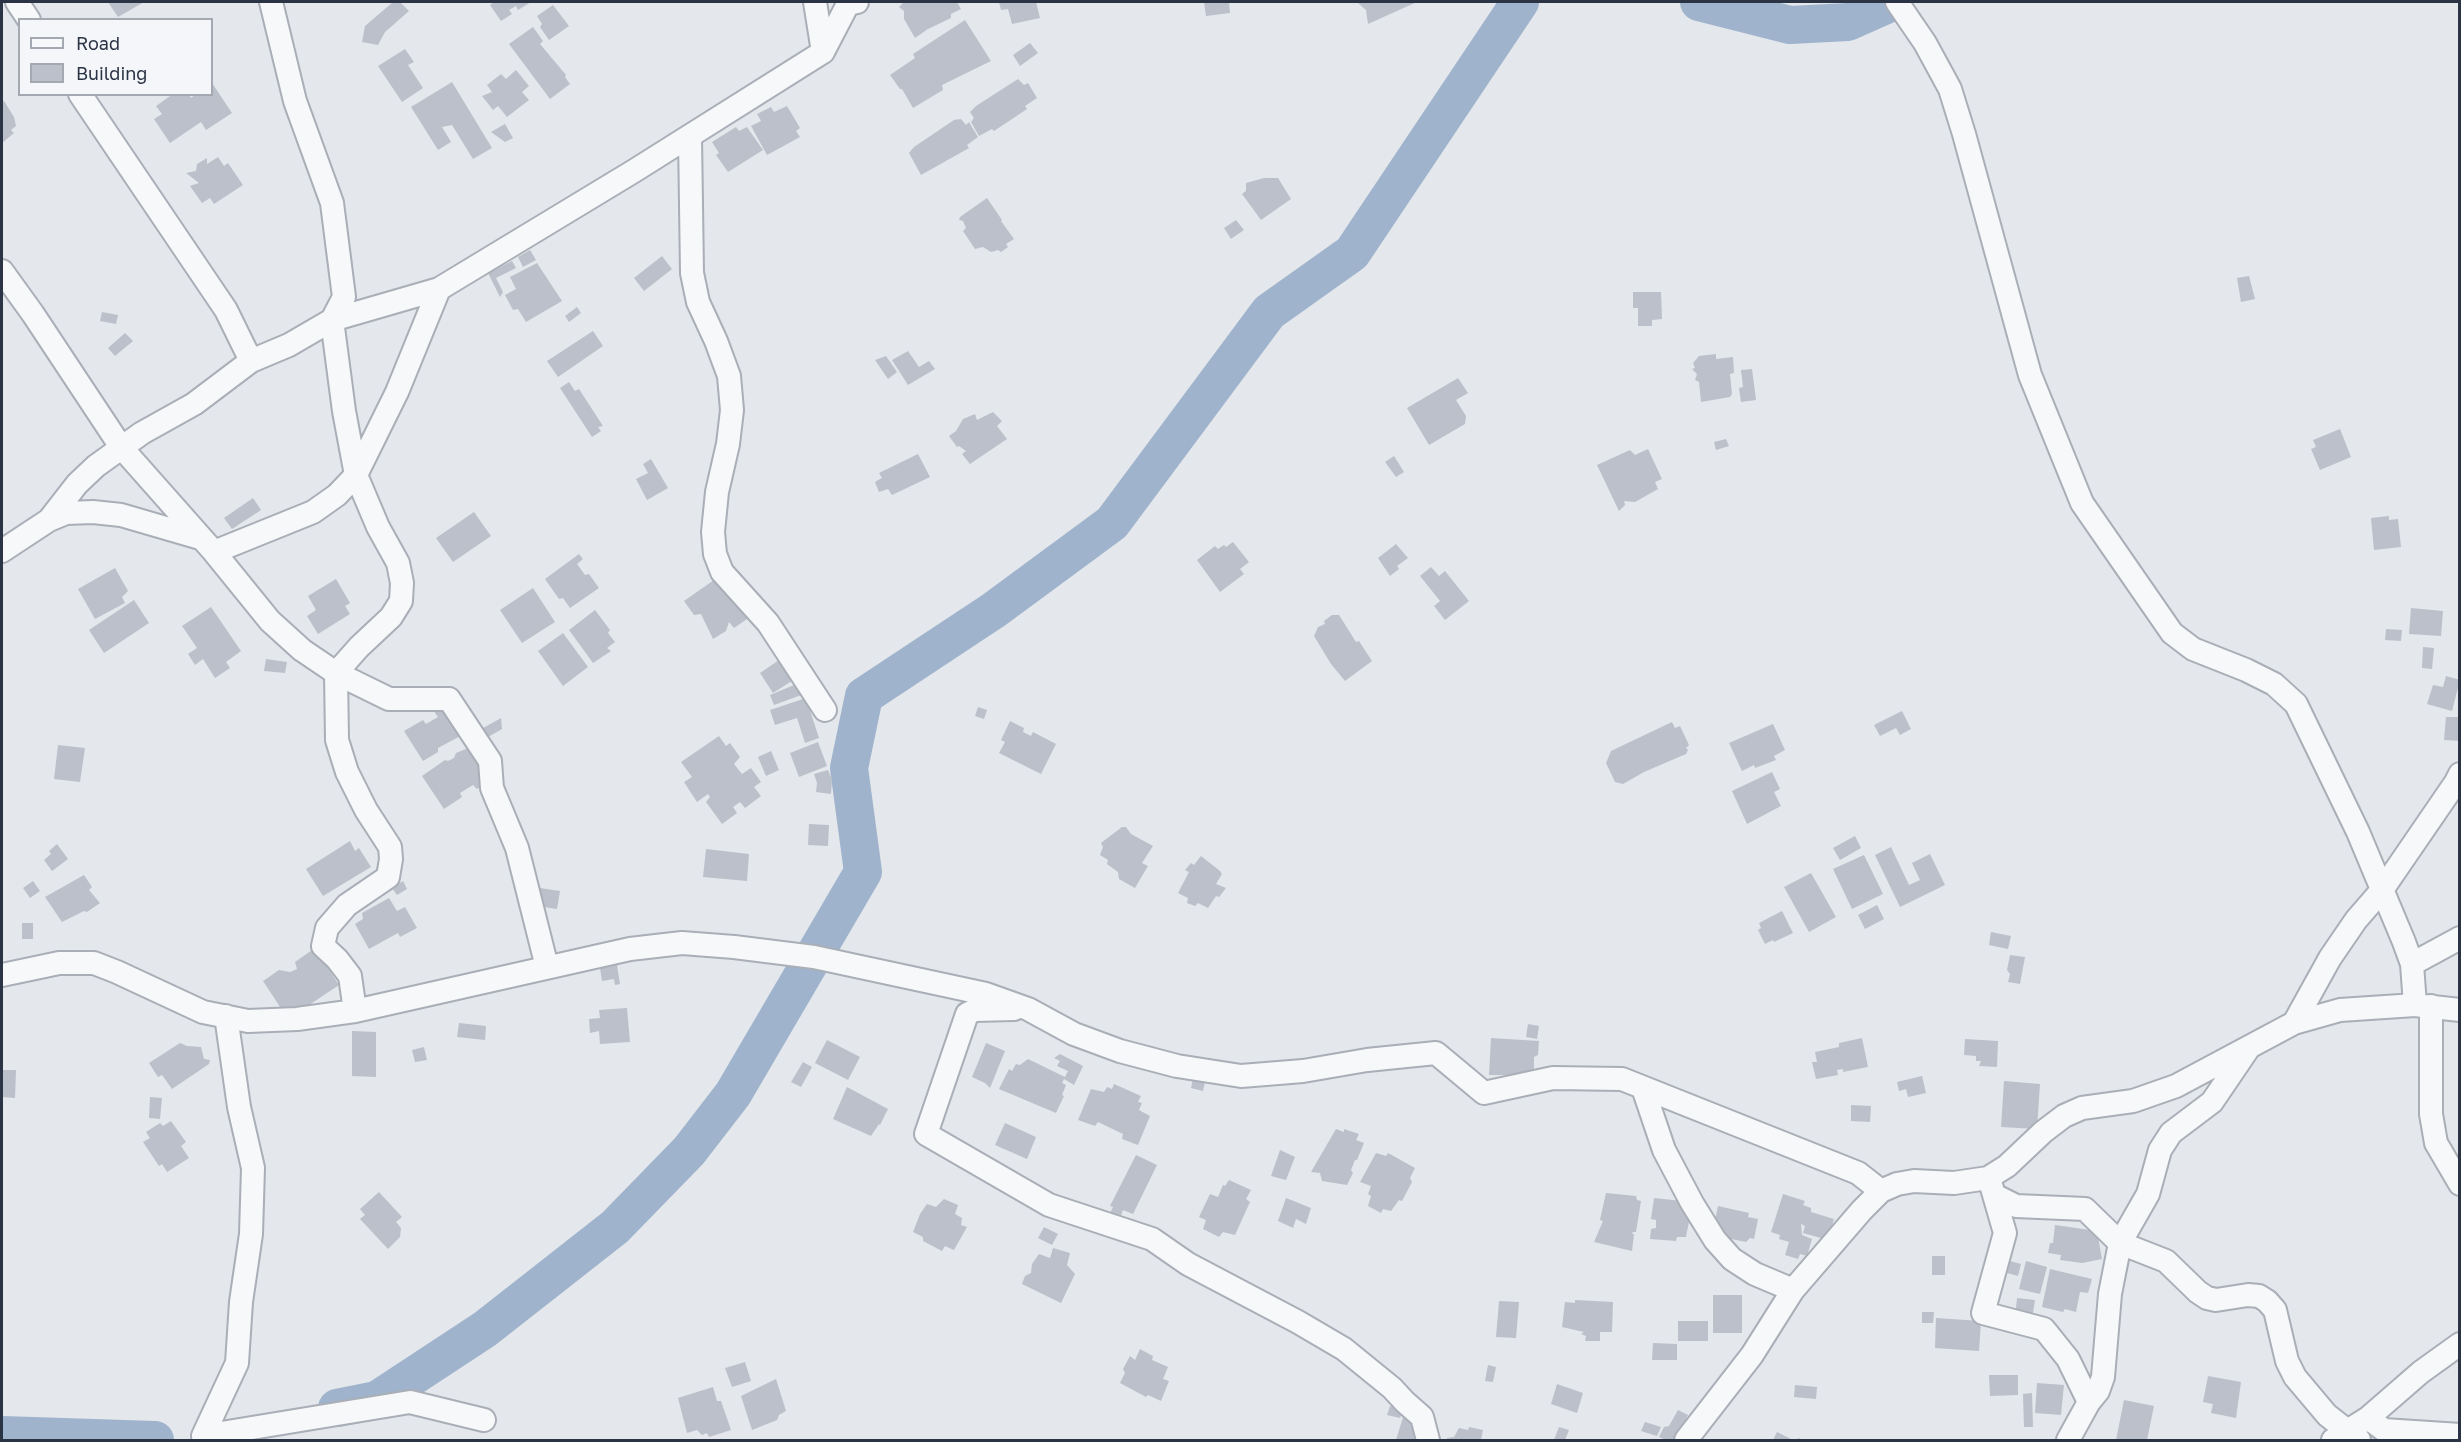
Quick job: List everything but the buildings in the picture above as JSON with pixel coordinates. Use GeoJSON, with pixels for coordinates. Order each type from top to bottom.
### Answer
{"type":"FeatureCollection","features":[{"type":"Feature","properties":{"kind":"street"},"geometry":{"type":"LineString","coordinates":[[17,2],[28,18]]}},
{"type":"Feature","properties":{"kind":"street"},"geometry":{"type":"LineString","coordinates":[[271,2],[295,101],[333,203],[344,297],[332,320],[344,411],[356,475],[378,527],[398,563],[402,583],[401,601],[391,617],[359,647],[336,673],[337,740],[347,772],[366,810],[390,847],[391,859],[387,877],[347,906],[327,928],[323,946],[350,976],[355,1011]]}},
{"type":"Feature","properties":{"kind":"street"},"geometry":{"type":"LineString","coordinates":[[815,2],[824,52]]}},
{"type":"Feature","properties":{"kind":"street"},"geometry":{"type":"LineString","coordinates":[[49,520],[76,484],[121,447],[194,404],[251,361],[289,345],[332,320],[439,289],[824,52],[848,4],[857,2]]}},
{"type":"Feature","properties":{"kind":"street"},"geometry":{"type":"LineString","coordinates":[[1897,2],[1925,43],[1950,89],[2030,375],[2082,503],[2172,633],[2193,649],[2274,684],[2296,704],[2358,832],[2412,964],[2423,1006],[2431,1114],[2436,1143],[2460,1185]]}},
{"type":"Feature","properties":{"kind":"street"},"geometry":{"type":"LineString","coordinates":[[81,96],[226,310],[251,361]]}},
{"type":"Feature","properties":{"kind":"street"},"geometry":{"type":"LineString","coordinates":[[690,136],[692,273],[698,302],[729,376],[732,410],[728,444],[717,492],[713,532],[715,554],[722,572],[768,623],[825,710]]}},
{"type":"Feature","properties":{"kind":"street"},"geometry":{"type":"LineString","coordinates":[[2,271],[121,447],[270,621],[302,650],[336,673],[389,699],[449,699],[490,761],[492,788],[517,848],[547,967]]}},
{"type":"Feature","properties":{"kind":"street"},"geometry":{"type":"LineString","coordinates":[[2,551],[49,520],[66,513],[121,515],[207,545],[313,512],[337,495],[356,475],[397,392],[439,289]]}},
{"type":"Feature","properties":{"kind":"street"},"geometry":{"type":"LineString","coordinates":[[2294,1023],[2330,958],[2356,920],[2382,890],[2460,774]]}},
{"type":"Feature","properties":{"kind":"street"},"geometry":{"type":"LineString","coordinates":[[2412,964],[2460,938]]}},
{"type":"Feature","properties":{"kind":"street"},"geometry":{"type":"LineString","coordinates":[[2,975],[60,963],[94,963],[203,1012],[248,1021],[297,1019],[355,1011],[640,948],[682,943],[734,946],[814,957],[986,994],[1028,1009],[1074,1034],[1120,1051],[1177,1066],[1241,1076],[1303,1071],[1367,1060],[1436,1053],[1484,1093],[1553,1078],[1622,1080],[1842,1166],[1858,1173],[1881,1191]]}},
{"type":"Feature","properties":{"kind":"street"},"geometry":{"type":"LineString","coordinates":[[1991,1186],[2007,1166],[2043,1132],[2064,1116],[2082,1108],[2133,1101],[2176,1086],[2212,1068],[2250,1044],[2294,1023],[2340,1010],[2423,1006],[2460,1010]]}},
{"type":"Feature","properties":{"kind":"street"},"geometry":{"type":"LineString","coordinates":[[1028,1009],[975,1010],[967,1014],[926,1134],[1049,1205],[1152,1239],[1188,1264],[1344,1349],[1392,1388],[1422,1417],[1428,1440]]}},
{"type":"Feature","properties":{"kind":"street"},"geometry":{"type":"LineString","coordinates":[[226,1017],[239,1107],[253,1168],[251,1234],[241,1302],[237,1363],[203,1436],[410,1402],[484,1420]]}},
{"type":"Feature","properties":{"kind":"street"},"geometry":{"type":"LineString","coordinates":[[2068,1440],[2089,1402],[2098,1391],[2103,1377],[2110,1294],[2120,1243],[2148,1194],[2160,1150],[2171,1133],[2212,1102],[2250,1044]]}},
{"type":"Feature","properties":{"kind":"street"},"geometry":{"type":"LineString","coordinates":[[1643,1088],[1664,1150],[1715,1240],[1732,1259],[1755,1274],[1793,1290]]}},
{"type":"Feature","properties":{"kind":"street"},"geometry":{"type":"LineString","coordinates":[[1686,1440],[1752,1355],[1793,1290],[1820,1257],[1881,1191],[1897,1184],[1914,1181],[1991,1186],[2016,1206],[2085,1209],[2120,1243],[2166,1261],[2207,1298],[2216,1300],[2248,1295],[2259,1296],[2275,1310],[2287,1361],[2295,1377],[2346,1437],[2421,1372],[2460,1344]]}},
{"type":"Feature","properties":{"kind":"street"},"geometry":{"type":"LineString","coordinates":[[1991,1186],[2005,1233],[1983,1313],[2044,1329],[2068,1359],[2089,1402]]}},
{"type":"Feature","properties":{"kind":"street"},"geometry":{"type":"LineString","coordinates":[[2368,1418],[2384,1430],[2460,1435]]}},
{"type":"Feature","properties":{"kind":"waterway"},"geometry":{"type":"LineString","coordinates":[[337,1408],[377,1400],[485,1329],[615,1227],[689,1151],[733,1094],[863,872],[849,768],[864,696],[994,610],[1112,523],[1269,312],[1352,253],[1520,2]]}},
{"type":"Feature","properties":{"kind":"waterway"},"geometry":{"type":"LineString","coordinates":[[1699,2],[1790,25],[1848,22],[1893,2]]}},
{"type":"Feature","properties":{"kind":"waterway"},"geometry":{"type":"LineString","coordinates":[[2,1435],[155,1440]]}}]}
